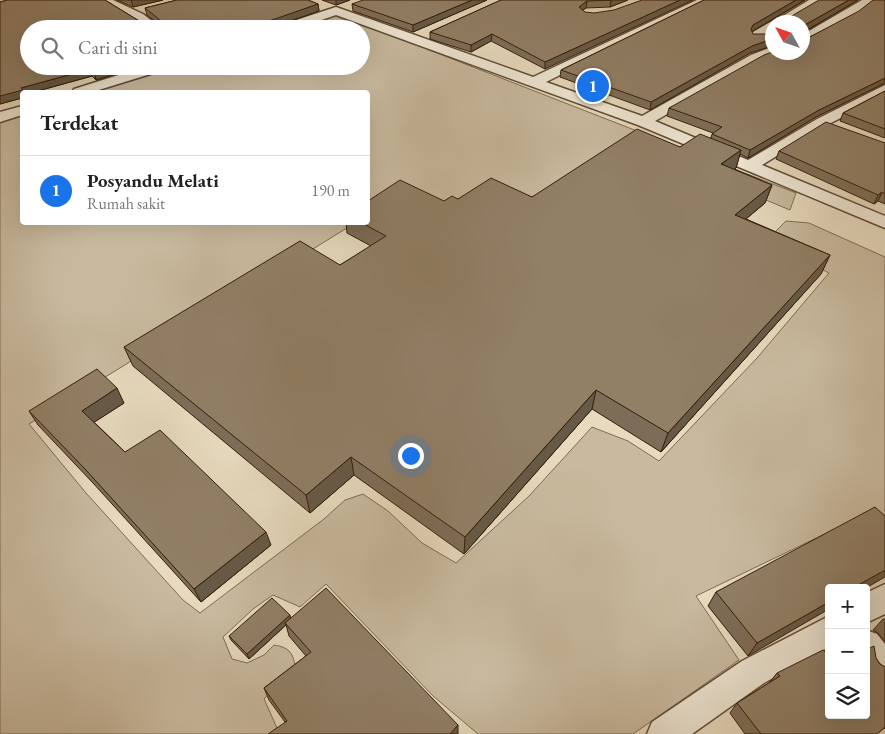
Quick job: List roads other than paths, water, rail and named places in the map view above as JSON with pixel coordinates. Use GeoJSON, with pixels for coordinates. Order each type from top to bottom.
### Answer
{"type":"FeatureCollection","features":[{"type":"Feature","properties":{"kind":"street"},"geometry":{"type":"LineString","coordinates":[[104,0],[133,13],[143,20]]}},
{"type":"Feature","properties":{"kind":"street"},"geometry":{"type":"LineString","coordinates":[[673,0],[692,7]]}},
{"type":"Feature","properties":{"kind":"street"},"geometry":{"type":"LineString","coordinates":[[535,82],[706,0]]}},
{"type":"Feature","properties":{"kind":"street"},"geometry":{"type":"LineString","coordinates":[[791,15],[815,1],[865,7]]}},
{"type":"Feature","properties":{"kind":"street"},"geometry":{"type":"LineString","coordinates":[[318,4],[361,20]]}},
{"type":"Feature","properties":{"kind":"street"},"geometry":{"type":"LineString","coordinates":[[309,20],[357,4]]}},
{"type":"Feature","properties":{"kind":"street"},"geometry":{"type":"LineString","coordinates":[[810,37],[865,7]]}},
{"type":"Feature","properties":{"kind":"street"},"geometry":{"type":"LineString","coordinates":[[133,13],[149,9]]}},
{"type":"Feature","properties":{"kind":"street"},"geometry":{"type":"LineString","coordinates":[[370,23],[643,122],[885,223]]}},
{"type":"Feature","properties":{"kind":"street"},"geometry":{"type":"LineString","coordinates":[[414,39],[428,33]]}},
{"type":"Feature","properties":{"kind":"street"},"geometry":{"type":"LineString","coordinates":[[643,122],[765,54]]}},
{"type":"Feature","properties":{"kind":"street"},"geometry":{"type":"LineString","coordinates":[[85,90],[133,75]]}},
{"type":"Feature","properties":{"kind":"street"},"geometry":{"type":"LineString","coordinates":[[749,166],[822,122],[883,92]]}},
{"type":"Feature","properties":{"kind":"street"},"geometry":{"type":"LineString","coordinates":[[0,117],[20,111]]}},
{"type":"Feature","properties":{"kind":"street"},"geometry":{"type":"LineString","coordinates":[[822,122],[838,128]]}},
{"type":"Feature","properties":{"kind":"street"},"geometry":{"type":"LineString","coordinates":[[870,607],[885,598]]}},
{"type":"Feature","properties":{"kind":"street"},"geometry":{"type":"LineString","coordinates":[[664,734],[753,672],[825,632]]}},
{"type":"Feature","properties":{"kind":"street"},"geometry":{"type":"LineString","coordinates":[[870,650],[885,667]]}},
{"type":"Feature","properties":{"kind":"place","name":"Posyandu Melati"},"geometry":{"type":"Point","coordinates":[593,86]}}]}
